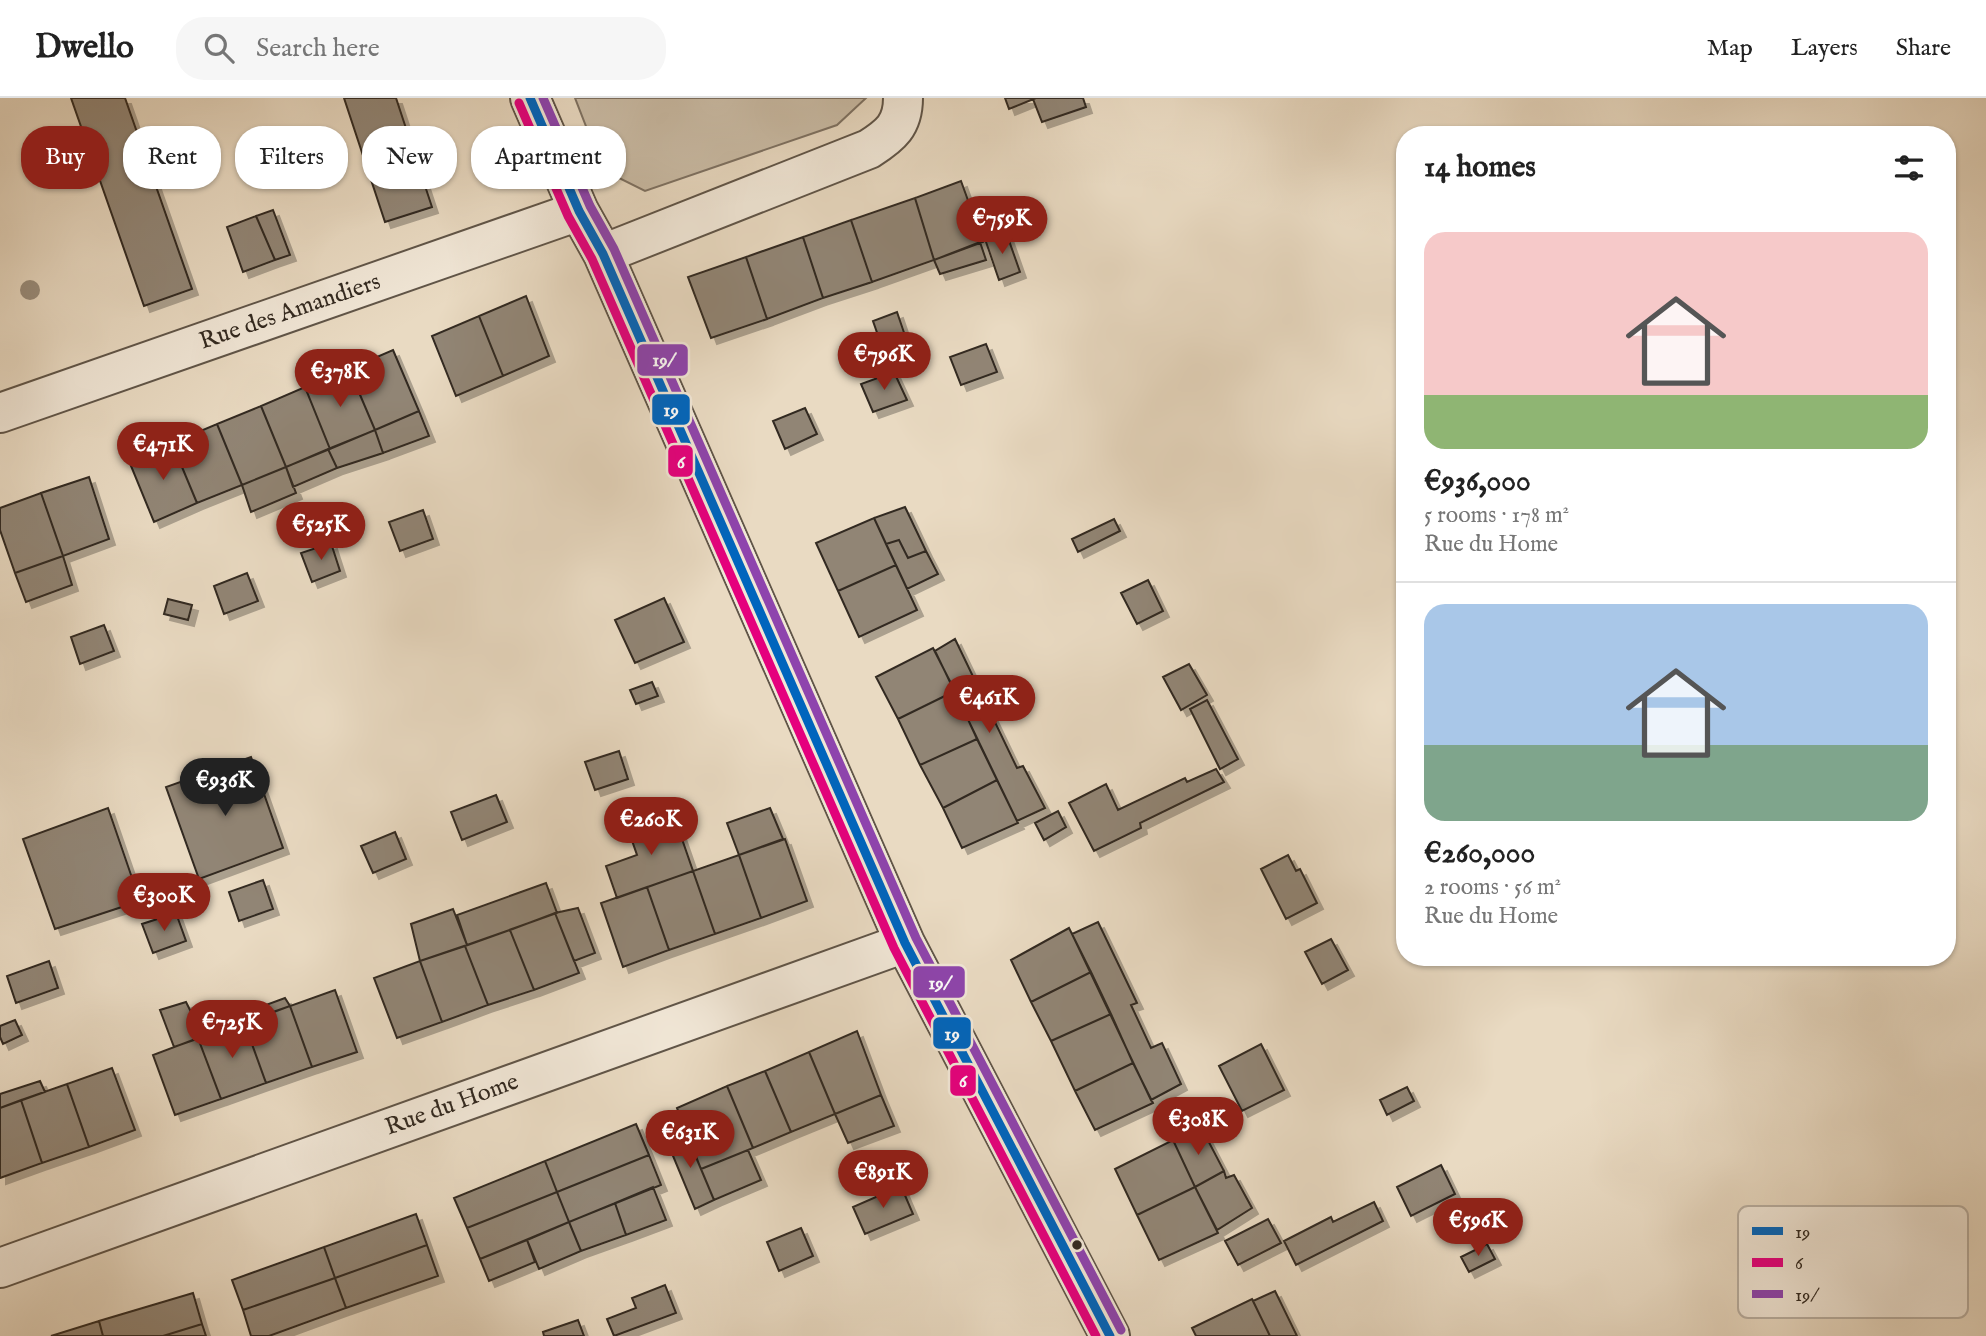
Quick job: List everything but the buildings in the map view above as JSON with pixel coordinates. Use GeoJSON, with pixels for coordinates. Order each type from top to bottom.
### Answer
{"type":"FeatureCollection","features":[{"type":"Feature","properties":{"kind":"street"},"geometry":{"type":"LineString","coordinates":[[530,98],[579,211],[603,254],[905,943],[1110,1336]]}},
{"type":"Feature","properties":{"kind":"street"},"geometry":{"type":"LineString","coordinates":[[603,254],[869,149],[889,136],[903,115],[903,98]]}},
{"type":"Feature","properties":{"kind":"street","name":"Rue des Amandiers"},"geometry":{"type":"LineString","coordinates":[[0,413],[579,211]]}},
{"type":"Feature","properties":{"kind":"street","name":"Rue du Home"},"geometry":{"type":"LineString","coordinates":[[0,1268],[905,943]]}},
{"type":"Feature","properties":{"kind":"shaded area"},"geometry":{"type":"Polygon","coordinates":[[[575,98],[866,98],[837,125],[645,191],[626,182],[626,126],[586,126],[575,98]]]}},
{"type":"Feature","properties":{"kind":"transit line","name":"19"},"geometry":{"type":"LineString","coordinates":[[530,98],[579,211],[603,254],[905,943],[1110,1336]]}},
{"type":"Feature","properties":{"kind":"transit line","name":"19/"},"geometry":{"type":"LineString","coordinates":[[543,98],[590,206],[614,249],[916,938],[1121,1330]]}},
{"type":"Feature","properties":{"kind":"transit line","name":"6"},"geometry":{"type":"LineString","coordinates":[[519,103],[568,216],[592,259],[894,948],[1096,1336]]}}]}
